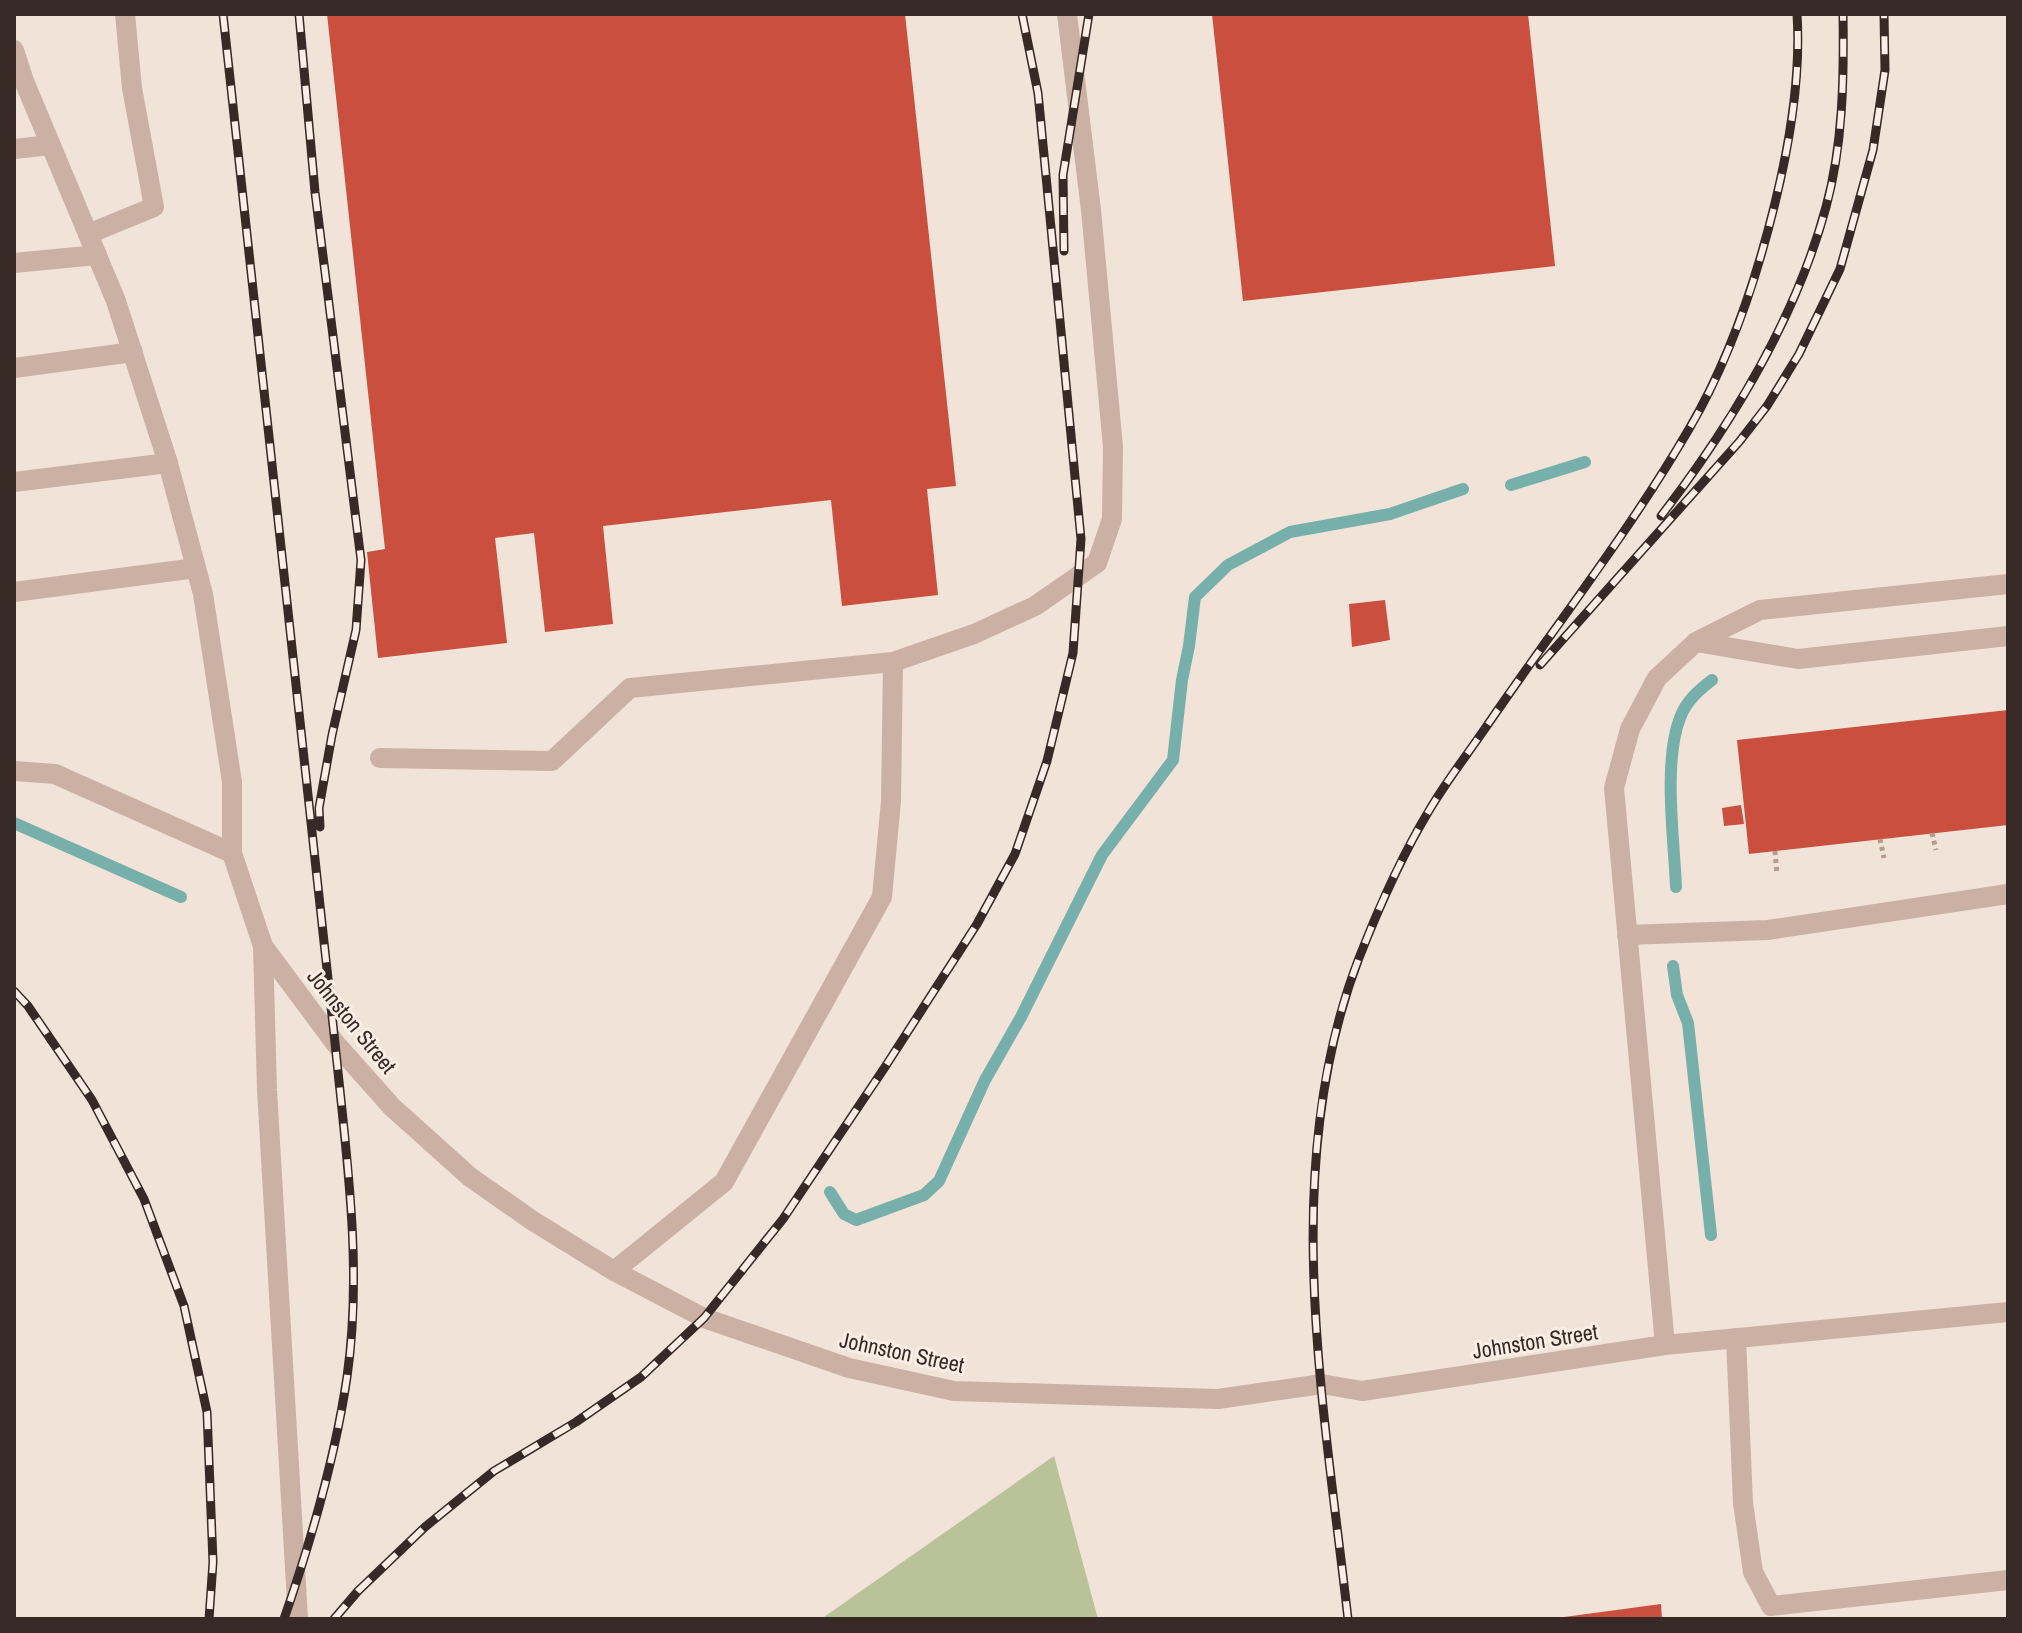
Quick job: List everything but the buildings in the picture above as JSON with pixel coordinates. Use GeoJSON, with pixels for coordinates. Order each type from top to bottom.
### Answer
{"type":"FeatureCollection","features":[{"type":"Feature","properties":{"kind":"street"},"geometry":{"type":"LineString","coordinates":[[88,234],[154,207],[132,88],[125,14]]}},
{"type":"Feature","properties":{"kind":"street"},"geometry":{"type":"LineString","coordinates":[[380,758],[552,761],[630,688],[893,662],[974,634],[1035,606],[1097,563],[1112,519],[1113,447],[1091,210],[1067,14]]}},
{"type":"Feature","properties":{"kind":"street","name":"Johnston Street"},"geometry":{"type":"LineString","coordinates":[[14,50],[116,301],[168,463],[203,594],[232,782],[232,853],[263,946],[335,1043],[392,1107],[470,1177],[533,1221],[614,1271],[704,1318],[849,1368],[954,1391],[1218,1399],[1322,1384],[1362,1391],[1665,1345],[2008,1312]]}},
{"type":"Feature","properties":{"kind":"street"},"geometry":{"type":"LineString","coordinates":[[14,149],[51,145]]}},
{"type":"Feature","properties":{"kind":"street"},"geometry":{"type":"LineString","coordinates":[[14,263],[97,255]]}},
{"type":"Feature","properties":{"kind":"street"},"geometry":{"type":"LineString","coordinates":[[14,368],[133,352]]}},
{"type":"Feature","properties":{"kind":"street"},"geometry":{"type":"LineString","coordinates":[[14,482],[168,463]]}},
{"type":"Feature","properties":{"kind":"street"},"geometry":{"type":"LineString","coordinates":[[14,592],[196,568]]}},
{"type":"Feature","properties":{"kind":"street"},"geometry":{"type":"LineString","coordinates":[[1665,1345],[1614,788],[1630,729],[1657,678],[1696,642],[1760,610],[2008,584]]}},
{"type":"Feature","properties":{"kind":"street"},"geometry":{"type":"LineString","coordinates":[[1696,642],[1798,659],[2008,636]]}},
{"type":"Feature","properties":{"kind":"street"},"geometry":{"type":"LineString","coordinates":[[614,1271],[724,1182],[882,897],[891,801],[893,662]]}},
{"type":"Feature","properties":{"kind":"street"},"geometry":{"type":"LineString","coordinates":[[14,771],[55,774],[232,853]]}},
{"type":"Feature","properties":{"kind":"street"},"geometry":{"type":"LineString","coordinates":[[1627,935],[1768,930],[2008,894]]}},
{"type":"Feature","properties":{"kind":"street"},"geometry":{"type":"LineString","coordinates":[[263,946],[267,1090],[298,1619]]}},
{"type":"Feature","properties":{"kind":"street"},"geometry":{"type":"LineString","coordinates":[[1736,1338],[1743,1503],[1753,1572],[1771,1606],[2008,1580]]}},
{"type":"Feature","properties":{"kind":"path"},"geometry":{"type":"LineString","coordinates":[[1932,833],[1936,850]]}},
{"type":"Feature","properties":{"kind":"path"},"geometry":{"type":"LineString","coordinates":[[1880,839],[1884,858]]}},
{"type":"Feature","properties":{"kind":"path"},"geometry":{"type":"LineString","coordinates":[[1775,851],[1777,875]]}},
{"type":"Feature","properties":{"kind":"green space"},"geometry":{"type":"Polygon","coordinates":[[[1054,1456],[1098,1619],[821,1619],[1054,1456]]]}},
{"type":"Feature","properties":{"kind":"waterway"},"geometry":{"type":"LineString","coordinates":[[1511,485],[1585,462]]}},
{"type":"Feature","properties":{"kind":"waterway"},"geometry":{"type":"LineString","coordinates":[[830,1192],[844,1214],[856,1220],[924,1195],[939,1181],[985,1080],[1021,1017],[1102,855],[1173,760],[1195,597],[1228,565],[1290,532],[1390,514],[1463,489]]}},
{"type":"Feature","properties":{"kind":"waterway"},"geometry":{"type":"LineString","coordinates":[[1676,887],[1671,801],[1675,736],[1686,706],[1712,680]]}},
{"type":"Feature","properties":{"kind":"waterway"},"geometry":{"type":"LineString","coordinates":[[14,823],[181,897]]}},
{"type":"Feature","properties":{"kind":"waterway"},"geometry":{"type":"LineString","coordinates":[[1673,966],[1677,995],[1688,1023],[1711,1235]]}},
{"type":"Feature","properties":{"kind":"railway"},"geometry":{"type":"LineString","coordinates":[[223,14],[344,1126],[353,1252],[352,1336],[342,1408],[321,1500],[284,1619]]}},
{"type":"Feature","properties":{"kind":"railway"},"geometry":{"type":"LineString","coordinates":[[299,14],[315,192],[361,560],[356,630],[332,735],[319,808],[320,827]]}},
{"type":"Feature","properties":{"kind":"railway"},"geometry":{"type":"LineString","coordinates":[[334,1619],[358,1591],[425,1527],[494,1471],[576,1422],[641,1377],[704,1318],[783,1219],[885,1067],[977,924],[1015,854],[1047,761],[1073,653],[1081,539],[1038,93],[1022,14]]}},
{"type":"Feature","properties":{"kind":"railway"},"geometry":{"type":"LineString","coordinates":[[1064,251],[1063,175],[1089,14]]}},
{"type":"Feature","properties":{"kind":"railway"},"geometry":{"type":"LineString","coordinates":[[1348,1619],[1328,1454],[1314,1286],[1314,1202],[1320,1120],[1334,1038],[1367,939],[1392,882],[1436,799],[1641,506],[1689,429],[1717,375],[1750,290],[1780,180],[1796,85],[1797,14]]}},
{"type":"Feature","properties":{"kind":"railway"},"geometry":{"type":"LineString","coordinates":[[1661,516],[1736,408],[1779,330],[1813,248],[1836,160],[1843,87],[1843,14]]}},
{"type":"Feature","properties":{"kind":"railway"},"geometry":{"type":"LineString","coordinates":[[1540,665],[1739,442],[1767,406],[1799,354],[1840,269],[1873,150],[1885,70],[1884,14]]}},
{"type":"Feature","properties":{"kind":"railway"},"geometry":{"type":"LineString","coordinates":[[14,991],[28,1006],[92,1100],[144,1199],[184,1306],[207,1412],[213,1562],[209,1619]]}}]}
